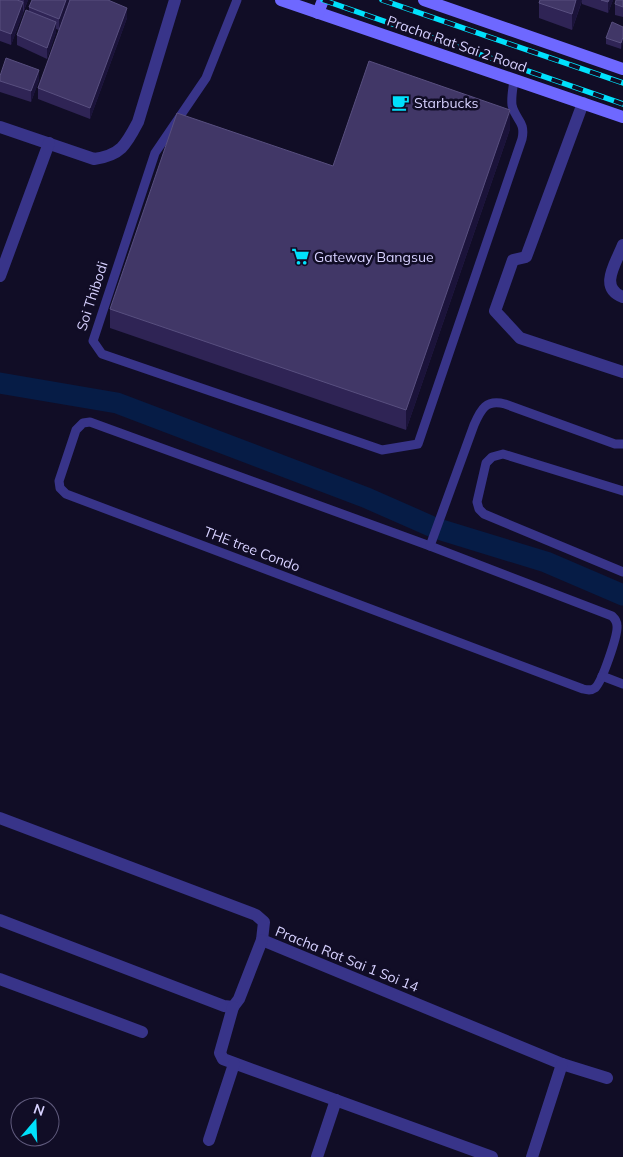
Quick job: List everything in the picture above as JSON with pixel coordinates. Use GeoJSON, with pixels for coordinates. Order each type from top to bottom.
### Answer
{"type":"FeatureCollection","features":[{"type":"Feature","properties":{"kind":"main road","name":"Pracha Rat Sai 2 Road"},"geometry":{"type":"LineString","coordinates":[[281,0],[623,116]]}},
{"type":"Feature","properties":{"kind":"main road"},"geometry":{"type":"LineString","coordinates":[[318,13],[323,0]]}},
{"type":"Feature","properties":{"kind":"main road"},"geometry":{"type":"LineString","coordinates":[[424,0],[623,69]]}},
{"type":"Feature","properties":{"kind":"street"},"geometry":{"type":"LineString","coordinates":[[0,127],[94,159],[117,153],[130,138],[138,122],[175,0]]}},
{"type":"Feature","properties":{"kind":"street"},"geometry":{"type":"LineString","coordinates":[[583,103],[526,256],[513,260],[495,311],[520,338],[623,372]]}},
{"type":"Feature","properties":{"kind":"street"},"geometry":{"type":"LineString","coordinates":[[0,276],[48,143]]}},
{"type":"Feature","properties":{"kind":"street"},"geometry":{"type":"LineString","coordinates":[[623,245],[609,282],[610,289],[623,297]]}},
{"type":"Feature","properties":{"kind":"street","name":"Pracha Rat Sai 1 Soi 14"},"geometry":{"type":"LineString","coordinates":[[0,818],[256,914],[264,922],[262,940],[562,1064],[607,1078]]}},
{"type":"Feature","properties":{"kind":"street"},"geometry":{"type":"LineString","coordinates":[[0,920],[224,1006],[233,1007]]}},
{"type":"Feature","properties":{"kind":"street"},"geometry":{"type":"LineString","coordinates":[[262,940],[239,999],[233,1007],[220,1053],[223,1059],[492,1157]]}},
{"type":"Feature","properties":{"kind":"street"},"geometry":{"type":"LineString","coordinates":[[0,980],[142,1032]]}},
{"type":"Feature","properties":{"kind":"street"},"geometry":{"type":"LineString","coordinates":[[209,1140],[234,1064]]}},
{"type":"Feature","properties":{"kind":"street"},"geometry":{"type":"LineString","coordinates":[[532,1157],[562,1064]]}},
{"type":"Feature","properties":{"kind":"street"},"geometry":{"type":"LineString","coordinates":[[317,1157],[336,1100]]}},
{"type":"Feature","properties":{"kind":"lane","name":"Soi Thibodi"},"geometry":{"type":"LineString","coordinates":[[237,0],[206,78],[155,153],[93,341],[102,354],[382,450],[418,444],[522,139],[523,126],[512,106],[514,80]]}},
{"type":"Feature","properties":{"kind":"lane"},"geometry":{"type":"LineString","coordinates":[[430,546],[478,414],[487,404],[496,402],[505,404],[616,444],[623,444]]}},
{"type":"Feature","properties":{"kind":"lane","name":"THE tree Condo"},"geometry":{"type":"LineString","coordinates":[[90,422],[430,546],[612,616],[617,621],[617,631],[602,676],[594,688],[591,690],[583,689],[66,494],[60,488],[58,481],[76,430],[83,423],[90,422]]}},
{"type":"Feature","properties":{"kind":"lane"},"geometry":{"type":"LineString","coordinates":[[623,491],[503,454],[492,457],[486,463],[477,502],[479,509],[484,514],[623,572]]}},
{"type":"Feature","properties":{"kind":"lane"},"geometry":{"type":"LineString","coordinates":[[602,676],[623,684]]}},
{"type":"Feature","properties":{"kind":"building"},"geometry":{"type":"Polygon","coordinates":[[[0,0],[23,2],[11,34],[0,30],[0,0]]]}},
{"type":"Feature","properties":{"kind":"building"},"geometry":{"type":"Polygon","coordinates":[[[32,0],[66,0],[59,19],[29,7],[32,0]]]}},
{"type":"Feature","properties":{"kind":"building"},"geometry":{"type":"Polygon","coordinates":[[[70,0],[108,0],[127,8],[90,108],[38,88],[70,0]]]}},
{"type":"Feature","properties":{"kind":"building"},"geometry":{"type":"Polygon","coordinates":[[[540,0],[576,0],[572,14],[539,3],[540,0]]]}},
{"type":"Feature","properties":{"kind":"building"},"geometry":{"type":"Polygon","coordinates":[[[616,0],[623,0],[623,7],[615,4],[616,0]]]}},
{"type":"Feature","properties":{"kind":"building"},"geometry":{"type":"Polygon","coordinates":[[[26,10],[56,22],[47,48],[17,35],[26,10]]]}},
{"type":"Feature","properties":{"kind":"building"},"geometry":{"type":"Polygon","coordinates":[[[612,22],[623,27],[621,43],[606,38],[612,22]]]}},
{"type":"Feature","properties":{"kind":"building"},"geometry":{"type":"Polygon","coordinates":[[[6,58],[39,70],[31,91],[0,81],[6,58]]]}},
{"type":"Feature","properties":{"kind":"building","name":"Gateway Bangsue"},"geometry":{"type":"Polygon","coordinates":[[[369,61],[510,110],[406,410],[110,309],[177,113],[333,166],[369,61]]]}},
{"type":"Feature","properties":{"kind":"waterway"},"geometry":{"type":"LineString","coordinates":[[0,383],[117,403],[367,498],[435,528],[546,562],[623,595]]}},
{"type":"Feature","properties":{"kind":"railway"},"geometry":{"type":"LineString","coordinates":[[323,0],[623,104]]}},
{"type":"Feature","properties":{"kind":"railway"},"geometry":{"type":"LineString","coordinates":[[382,0],[623,83]]}},
{"type":"Feature","properties":{"kind":"place","name":"Starbucks"},"geometry":{"type":"Point","coordinates":[400,103]}},
{"type":"Feature","properties":{"kind":"place","name":"Gateway Bangsue"},"geometry":{"type":"Point","coordinates":[300,257]}}]}
